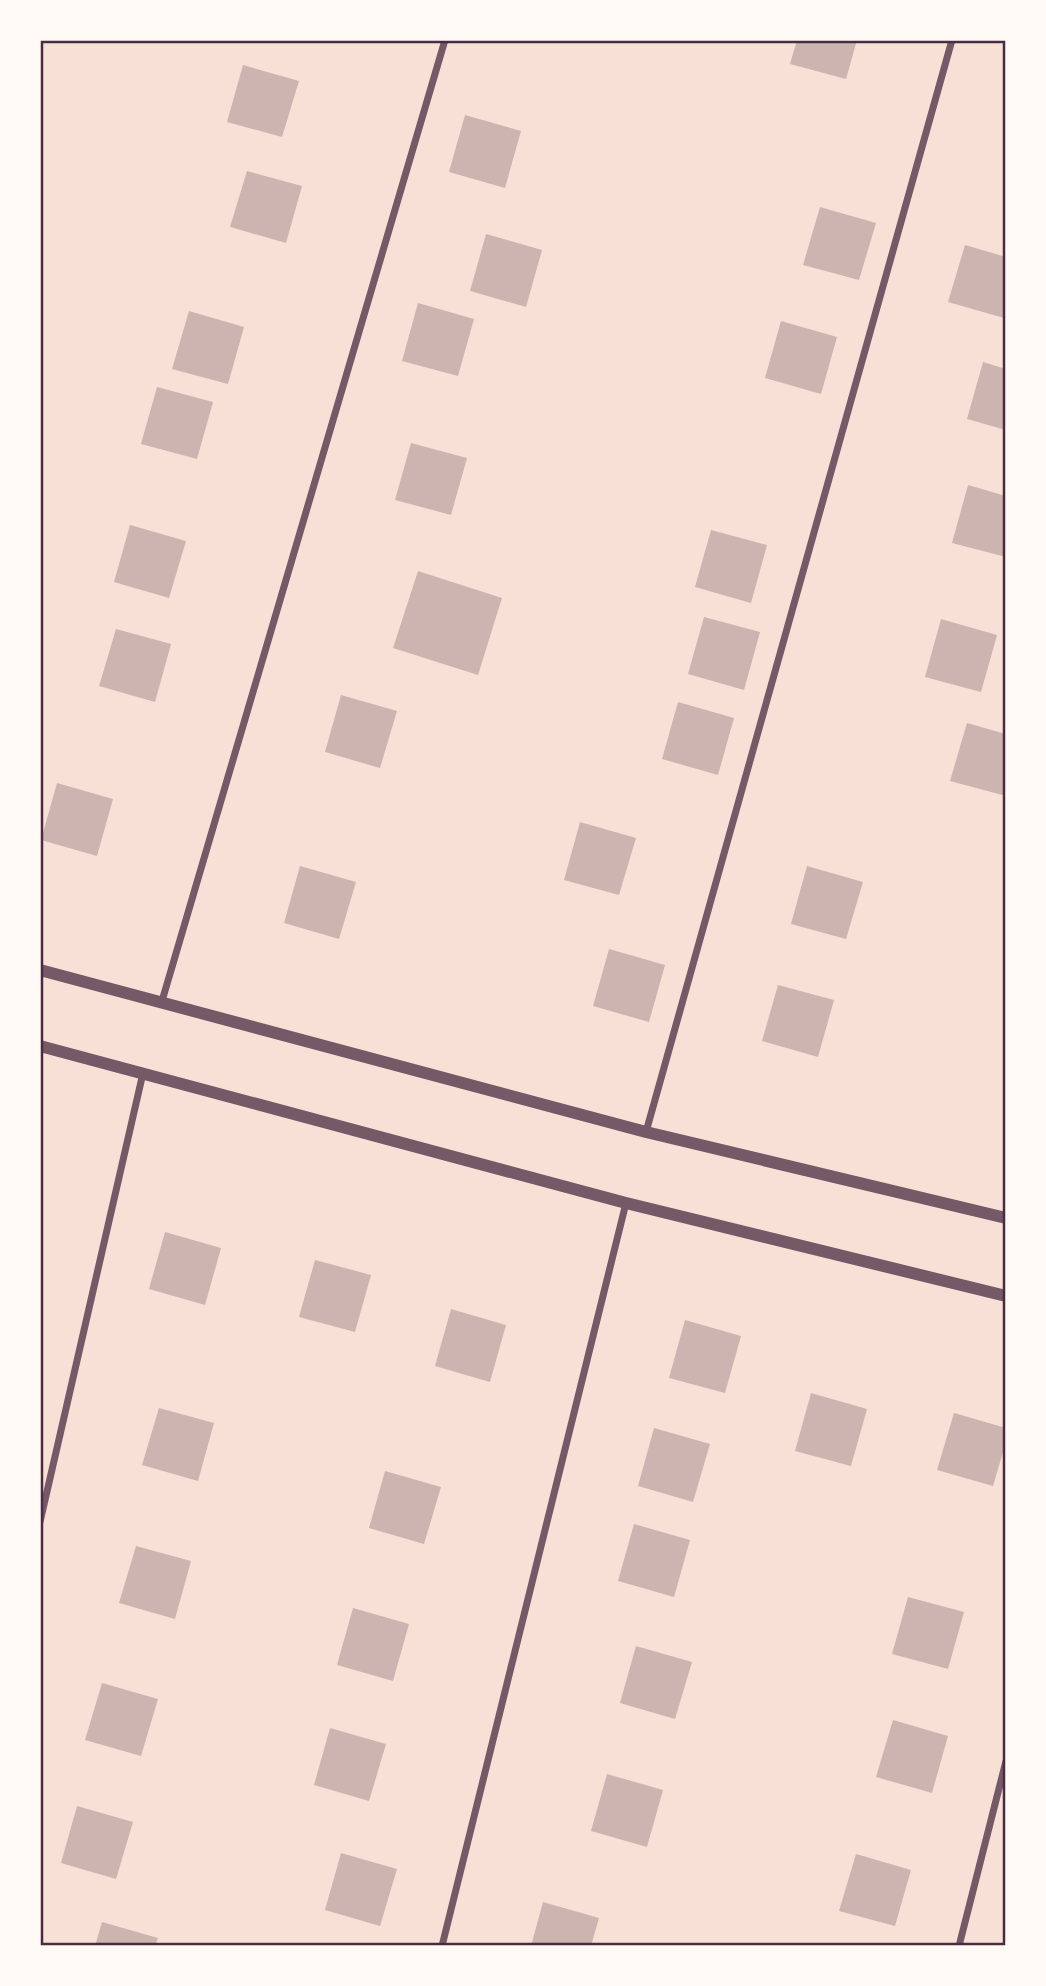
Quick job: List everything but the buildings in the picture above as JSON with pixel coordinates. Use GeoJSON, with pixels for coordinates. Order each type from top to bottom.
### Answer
{"type":"FeatureCollection","features":[{"type":"Feature","properties":{"kind":"street"},"geometry":{"type":"LineString","coordinates":[[162,1001],[445,40]]}},
{"type":"Feature","properties":{"kind":"street"},"geometry":{"type":"LineString","coordinates":[[646,1132],[952,40]]}},
{"type":"Feature","properties":{"kind":"street"},"geometry":{"type":"LineString","coordinates":[[40,970],[646,1132],[1006,1218]]}},
{"type":"Feature","properties":{"kind":"street"},"geometry":{"type":"LineString","coordinates":[[40,1046],[626,1203],[1006,1296]]}},
{"type":"Feature","properties":{"kind":"street"},"geometry":{"type":"LineString","coordinates":[[40,1521],[143,1073]]}},
{"type":"Feature","properties":{"kind":"street"},"geometry":{"type":"LineString","coordinates":[[442,1946],[626,1203]]}},
{"type":"Feature","properties":{"kind":"street"},"geometry":{"type":"LineString","coordinates":[[960,1946],[1006,1761]]}}]}
